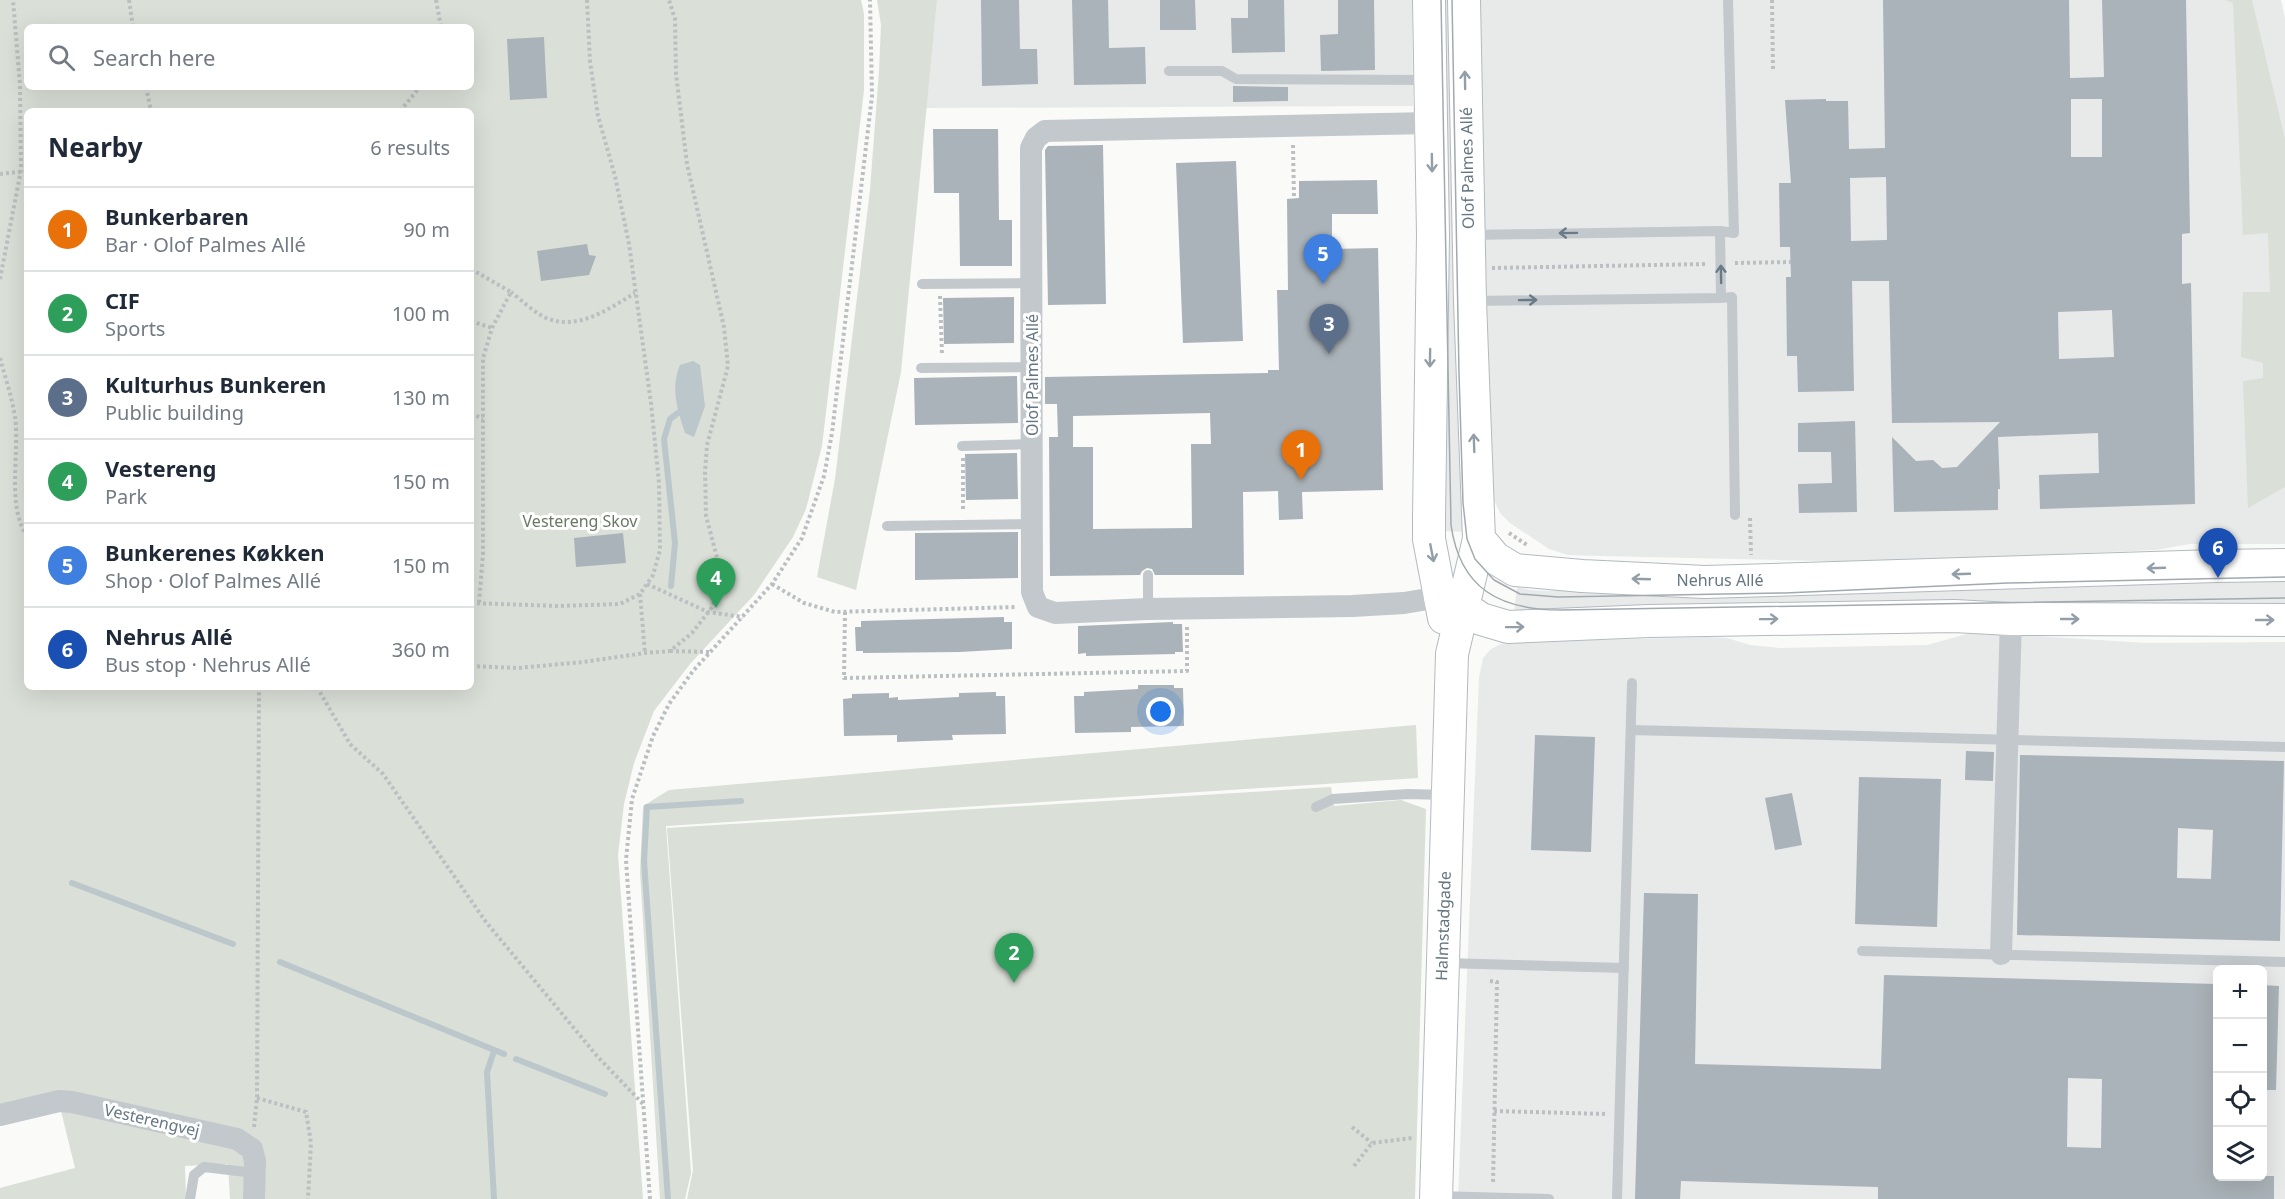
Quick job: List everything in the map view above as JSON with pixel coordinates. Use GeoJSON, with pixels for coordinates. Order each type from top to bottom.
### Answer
{"type":"FeatureCollection","features":[{"type":"Feature","properties":{"kind":"street"},"geometry":{"type":"LineString","coordinates":[[1429,0],[1433,235],[1429,539],[1452,602]]}},
{"type":"Feature","properties":{"kind":"street","name":"Olof Palmes Allé"},"geometry":{"type":"LineString","coordinates":[[1464,0],[1470,301],[1492,535]]}},
{"type":"Feature","properties":{"kind":"street","name":"Olof Palmes Allé"},"geometry":{"type":"LineString","coordinates":[[1038,607],[1032,592],[1031,148],[1036,138],[1045,131],[1431,123]]}},
{"type":"Feature","properties":{"kind":"street"},"geometry":{"type":"LineString","coordinates":[[1492,535],[1495,558],[1499,567]]}},
{"type":"Feature","properties":{"kind":"street","name":"Halmstadgade"},"geometry":{"type":"LineString","coordinates":[[1436,1197],[1452,602],[1499,567],[1492,535]]}},
{"type":"Feature","properties":{"kind":"street","name":"Nehrus Allé"},"geometry":{"type":"LineString","coordinates":[[1499,567],[1582,576],[1705,582],[2285,565]]}},
{"type":"Feature","properties":{"kind":"street"},"geometry":{"type":"LineString","coordinates":[[1038,607],[1055,613],[1452,602],[1480,619],[1508,627],[1649,621],[1954,616],[2011,619],[2285,620]]}},
{"type":"Feature","properties":{"kind":"street"},"geometry":{"type":"LineString","coordinates":[[2001,954],[2011,619]]}},
{"type":"Feature","properties":{"kind":"street","name":"Vesterengvej"},"geometry":{"type":"LineString","coordinates":[[0,1115],[59,1101],[72,1102],[237,1139],[252,1149]]}},
{"type":"Feature","properties":{"kind":"street"},"geometry":{"type":"LineString","coordinates":[[252,1149],[255,1173],[254,1199]]}},
{"type":"Feature","properties":{"kind":"lane"},"geometry":{"type":"LineString","coordinates":[[1468,235],[1720,231],[1734,233],[1728,0]]}},
{"type":"Feature","properties":{"kind":"lane"},"geometry":{"type":"LineString","coordinates":[[1169,71],[1222,71],[1236,80],[1431,80]]}},
{"type":"Feature","properties":{"kind":"lane"},"geometry":{"type":"LineString","coordinates":[[1720,231],[1721,298]]}},
{"type":"Feature","properties":{"kind":"lane"},"geometry":{"type":"LineString","coordinates":[[922,284],[1032,283]]}},
{"type":"Feature","properties":{"kind":"lane"},"geometry":{"type":"LineString","coordinates":[[1470,301],[1732,297],[1735,515]]}},
{"type":"Feature","properties":{"kind":"lane"},"geometry":{"type":"LineString","coordinates":[[921,368],[1032,367]]}},
{"type":"Feature","properties":{"kind":"lane"},"geometry":{"type":"LineString","coordinates":[[962,446],[1032,444]]}},
{"type":"Feature","properties":{"kind":"lane"},"geometry":{"type":"LineString","coordinates":[[888,526],[1032,524]]}},
{"type":"Feature","properties":{"kind":"lane"},"geometry":{"type":"LineString","coordinates":[[1148,575],[1148,609]]}},
{"type":"Feature","properties":{"kind":"lane"},"geometry":{"type":"LineString","coordinates":[[1617,1199],[1632,683]]}},
{"type":"Feature","properties":{"kind":"lane"},"geometry":{"type":"LineString","coordinates":[[1631,730],[2285,747]]}},
{"type":"Feature","properties":{"kind":"lane"},"geometry":{"type":"LineString","coordinates":[[1316,807],[1333,799],[1408,794],[1447,795]]}},
{"type":"Feature","properties":{"kind":"lane"},"geometry":{"type":"LineString","coordinates":[[1862,951],[2285,962]]}},
{"type":"Feature","properties":{"kind":"lane"},"geometry":{"type":"LineString","coordinates":[[1442,963],[1624,968]]}},
{"type":"Feature","properties":{"kind":"lane"},"geometry":{"type":"LineString","coordinates":[[190,1199],[194,1175],[204,1167],[255,1173]]}},
{"type":"Feature","properties":{"kind":"lane"},"geometry":{"type":"LineString","coordinates":[[1436,1197],[1549,1199]]}},
{"type":"Feature","properties":{"kind":"path"},"geometry":{"type":"LineString","coordinates":[[0,279],[21,170],[20,84],[13,0]]}},
{"type":"Feature","properties":{"kind":"path"},"geometry":{"type":"LineString","coordinates":[[129,0],[133,24]]}},
{"type":"Feature","properties":{"kind":"path"},"geometry":{"type":"LineString","coordinates":[[436,0],[440,24]]}},
{"type":"Feature","properties":{"kind":"path"},"geometry":{"type":"LineString","coordinates":[[474,603],[558,606],[620,604],[640,594],[653,575],[660,550],[658,483],[651,403],[629,244],[620,199],[598,116],[590,61],[587,0]]}},
{"type":"Feature","properties":{"kind":"path"},"geometry":{"type":"LineString","coordinates":[[669,0],[675,19],[676,74],[687,164],[724,327],[728,366],[707,446],[705,471],[706,516],[718,561],[718,583],[713,606],[692,633],[670,651]]}},
{"type":"Feature","properties":{"kind":"path"},"geometry":{"type":"LineString","coordinates":[[650,1199],[626,860],[632,799],[652,736],[669,704],[693,671],[772,584],[802,538],[825,476],[872,96],[870,0]]}},
{"type":"Feature","properties":{"kind":"path"},"geometry":{"type":"LineString","coordinates":[[1772,0],[1773,69]]}},
{"type":"Feature","properties":{"kind":"path"},"geometry":{"type":"LineString","coordinates":[[147,90],[150,108]]}},
{"type":"Feature","properties":{"kind":"path"},"geometry":{"type":"LineString","coordinates":[[402,108],[418,90]]}},
{"type":"Feature","properties":{"kind":"path"},"geometry":{"type":"LineString","coordinates":[[1293,126],[1294,198]]}},
{"type":"Feature","properties":{"kind":"path"},"geometry":{"type":"LineString","coordinates":[[0,174],[24,170]]}},
{"type":"Feature","properties":{"kind":"path"},"geometry":{"type":"LineString","coordinates":[[1482,268],[1791,262]]}},
{"type":"Feature","properties":{"kind":"path"},"geometry":{"type":"LineString","coordinates":[[474,271],[511,292],[548,319],[575,321],[600,314],[635,293]]}},
{"type":"Feature","properties":{"kind":"path"},"geometry":{"type":"LineString","coordinates":[[940,284],[942,368]]}},
{"type":"Feature","properties":{"kind":"path"},"geometry":{"type":"LineString","coordinates":[[479,603],[483,554],[483,358],[492,328],[511,292]]}},
{"type":"Feature","properties":{"kind":"path"},"geometry":{"type":"LineString","coordinates":[[474,322],[492,328]]}},
{"type":"Feature","properties":{"kind":"path"},"geometry":{"type":"LineString","coordinates":[[0,358],[15,417],[16,503],[24,531]]}},
{"type":"Feature","properties":{"kind":"path"},"geometry":{"type":"LineString","coordinates":[[474,415],[483,419]]}},
{"type":"Feature","properties":{"kind":"path"},"geometry":{"type":"LineString","coordinates":[[962,446],[963,525]]}},
{"type":"Feature","properties":{"kind":"path"},"geometry":{"type":"LineString","coordinates":[[1735,515],[1750,515],[1751,580]]}},
{"type":"Feature","properties":{"kind":"path"},"geometry":{"type":"LineString","coordinates":[[1492,535],[1499,567]]}},
{"type":"Feature","properties":{"kind":"path"},"geometry":{"type":"LineString","coordinates":[[647,584],[708,612],[744,617]]}},
{"type":"Feature","properties":{"kind":"path"},"geometry":{"type":"LineString","coordinates":[[772,584],[804,603],[844,612],[1038,607]]}},
{"type":"Feature","properties":{"kind":"path"},"geometry":{"type":"LineString","coordinates":[[640,594],[645,653]]}},
{"type":"Feature","properties":{"kind":"path"},"geometry":{"type":"LineString","coordinates":[[844,612],[844,678],[1187,671],[1187,608]]}},
{"type":"Feature","properties":{"kind":"path"},"geometry":{"type":"LineString","coordinates":[[474,666],[518,668],[583,663],[645,653],[711,652]]}},
{"type":"Feature","properties":{"kind":"path"},"geometry":{"type":"LineString","coordinates":[[252,1149],[257,1098],[259,690]]}},
{"type":"Feature","properties":{"kind":"path"},"geometry":{"type":"LineString","coordinates":[[319,690],[350,744],[383,774],[486,922],[597,1056],[644,1105]]}},
{"type":"Feature","properties":{"kind":"path"},"geometry":{"type":"LineString","coordinates":[[1486,980],[1497,982],[1492,1197]]}},
{"type":"Feature","properties":{"kind":"path"},"geometry":{"type":"LineString","coordinates":[[257,1098],[306,1112],[311,1143],[308,1199]]}},
{"type":"Feature","properties":{"kind":"path"},"geometry":{"type":"LineString","coordinates":[[1494,1111],[1620,1114]]}},
{"type":"Feature","properties":{"kind":"path"},"geometry":{"type":"LineString","coordinates":[[1352,1127],[1371,1143],[1411,1139],[1420,1131],[1437,1132]]}},
{"type":"Feature","properties":{"kind":"path"},"geometry":{"type":"LineString","coordinates":[[1354,1166],[1371,1143]]}},
{"type":"Feature","properties":{"kind":"shaded area"},"geometry":{"type":"Polygon","coordinates":[[[937,0],[1412,0],[1413,106],[926,108],[937,0]]]}},
{"type":"Feature","properties":{"kind":"shaded area"},"geometry":{"type":"Polygon","coordinates":[[[1434,0],[1460,0],[1472,532],[1439,531],[1434,0]]]}},
{"type":"Feature","properties":{"kind":"shaded area"},"geometry":{"type":"Polygon","coordinates":[[[1479,0],[2281,0],[2285,18],[2285,544],[2190,544],[2156,550],[1875,562],[1601,556],[1568,555],[1549,549],[1510,523],[1500,513],[1494,500],[1483,219],[1479,0]]]}},
{"type":"Feature","properties":{"kind":"shaded area"},"geometry":{"type":"Polygon","coordinates":[[[693,361],[700,365],[705,406],[694,437],[685,433],[675,391],[680,365],[693,361]]]}},
{"type":"Feature","properties":{"kind":"shaded area"},"geometry":{"type":"Polygon","coordinates":[[[2285,571],[2285,606],[1514,613],[1517,587],[1545,591],[2285,571]]]}},
{"type":"Feature","properties":{"kind":"shaded area"},"geometry":{"type":"Polygon","coordinates":[[[1974,632],[2147,643],[2285,642],[2285,1199],[1458,1199],[1479,677],[1483,658],[1491,649],[1501,644],[1520,642],[1707,637],[1727,638],[1750,645],[1781,648],[1927,645],[1974,632]]]}},
{"type":"Feature","properties":{"kind":"green space","name":"Vestereng Skov"},"geometry":{"type":"Polygon","coordinates":[[[0,0],[861,0],[864,14],[864,90],[822,446],[806,509],[793,537],[754,595],[690,664],[654,711],[634,763],[624,804],[618,855],[643,1199],[230,1199],[228,1164],[185,1166],[186,1199],[0,1199],[0,1188],[75,1168],[60,1107],[0,1122],[0,0]]]}},
{"type":"Feature","properties":{"kind":"green space"},"geometry":{"type":"Polygon","coordinates":[[[877,0],[937,0],[901,372],[856,590],[817,577],[835,479],[870,190],[881,25],[877,0]]]}},
{"type":"Feature","properties":{"kind":"green space"},"geometry":{"type":"Polygon","coordinates":[[[2225,0],[2252,0],[2285,139],[2285,487],[2248,508],[2243,381],[2263,378],[2263,363],[2241,357],[2243,292],[2270,292],[2268,233],[2243,235],[2233,3],[2225,0]]]}},
{"type":"Feature","properties":{"kind":"green space"},"geometry":{"type":"Polygon","coordinates":[[[1416,725],[1418,778],[666,826],[691,1173],[685,1199],[660,1199],[640,872],[643,806],[669,790],[1416,725]]]}},
{"type":"Feature","properties":{"kind":"green space"},"geometry":{"type":"Polygon","coordinates":[[[1331,787],[1334,806],[1401,800],[1426,809],[1415,1199],[687,1199],[693,1170],[667,828],[1331,787]]]}},
{"type":"Feature","properties":{"kind":"building"},"geometry":{"type":"Polygon","coordinates":[[[981,0],[1019,0],[1020,49],[1037,49],[1038,84],[982,86],[981,0]]]}},
{"type":"Feature","properties":{"kind":"building"},"geometry":{"type":"Polygon","coordinates":[[[1072,0],[1108,0],[1109,48],[1145,47],[1146,84],[1074,85],[1072,0]]]}},
{"type":"Feature","properties":{"kind":"building"},"geometry":{"type":"Polygon","coordinates":[[[1160,0],[1195,0],[1196,30],[1160,30],[1160,0]]]}},
{"type":"Feature","properties":{"kind":"building"},"geometry":{"type":"Polygon","coordinates":[[[1248,0],[1284,0],[1285,52],[1232,53],[1231,18],[1248,18],[1248,0]]]}},
{"type":"Feature","properties":{"kind":"building"},"geometry":{"type":"Polygon","coordinates":[[[1338,0],[1374,0],[1375,70],[1321,71],[1320,35],[1338,34],[1338,0]]]}},
{"type":"Feature","properties":{"kind":"building"},"geometry":{"type":"Polygon","coordinates":[[[1883,0],[2069,0],[2070,78],[2104,77],[2102,0],[2186,0],[2190,233],[2182,234],[2182,284],[2191,283],[2195,504],[2040,509],[2039,475],[2099,473],[2098,433],[1998,437],[2000,489],[1998,489],[1998,510],[1894,512],[1892,437],[1916,461],[1933,460],[1942,468],[1957,467],[2000,422],[1892,423],[1889,281],[1852,281],[1854,391],[1798,392],[1797,356],[1787,356],[1786,277],[1791,277],[1790,247],[1780,247],[1779,183],[1791,183],[1785,100],[1848,101],[1849,149],[1885,148],[1883,0]],[[2071,99],[2071,157],[2102,157],[2102,99],[2071,99]],[[1886,177],[1850,178],[1851,241],[1887,240],[1886,177]],[[2112,310],[2058,312],[2059,359],[2114,357],[2112,310]]]}},
{"type":"Feature","properties":{"kind":"building"},"geometry":{"type":"Polygon","coordinates":[[[544,37],[547,98],[510,100],[507,39],[544,37]]]}},
{"type":"Feature","properties":{"kind":"building"},"geometry":{"type":"Polygon","coordinates":[[[1233,86],[1288,87],[1288,101],[1233,102],[1233,86]]]}},
{"type":"Feature","properties":{"kind":"building"},"geometry":{"type":"Polygon","coordinates":[[[933,129],[998,129],[999,220],[1012,220],[1012,266],[960,266],[959,193],[934,193],[933,129]]]}},
{"type":"Feature","properties":{"kind":"building"},"geometry":{"type":"Polygon","coordinates":[[[1103,145],[1106,304],[1048,305],[1045,150],[1048,146],[1103,145]]]}},
{"type":"Feature","properties":{"kind":"building"},"geometry":{"type":"Polygon","coordinates":[[[1236,161],[1243,341],[1183,343],[1176,163],[1236,161]]]}},
{"type":"Feature","properties":{"kind":"building"},"geometry":{"type":"Polygon","coordinates":[[[1377,180],[1378,214],[1332,214],[1332,249],[1378,248],[1383,490],[1302,492],[1303,519],[1279,520],[1278,491],[1243,492],[1244,575],[1155,575],[1152,569],[1147,568],[1140,575],[1050,576],[1049,437],[1058,437],[1057,404],[1045,404],[1045,377],[1268,373],[1268,370],[1279,370],[1277,290],[1288,290],[1287,199],[1299,198],[1299,181],[1377,180]],[[1210,413],[1073,416],[1073,447],[1093,447],[1093,529],[1192,528],[1191,444],[1211,444],[1210,413]]]}},
{"type":"Feature","properties":{"kind":"building"},"geometry":{"type":"Polygon","coordinates":[[[587,244],[589,255],[596,256],[589,275],[541,281],[537,251],[587,244]]]}},
{"type":"Feature","properties":{"kind":"building"},"geometry":{"type":"Polygon","coordinates":[[[1014,297],[1014,343],[944,344],[943,298],[1014,297]]]}},
{"type":"Feature","properties":{"kind":"building"},"geometry":{"type":"Polygon","coordinates":[[[1017,376],[1018,423],[915,425],[914,378],[1017,376]]]}},
{"type":"Feature","properties":{"kind":"building"},"geometry":{"type":"Polygon","coordinates":[[[1855,421],[1857,512],[1799,513],[1798,484],[1832,483],[1831,452],[1798,452],[1798,423],[1855,421]]]}},
{"type":"Feature","properties":{"kind":"building"},"geometry":{"type":"Polygon","coordinates":[[[1017,453],[1018,499],[966,500],[965,454],[1017,453]]]}},
{"type":"Feature","properties":{"kind":"building"},"geometry":{"type":"Polygon","coordinates":[[[1018,532],[1018,578],[915,580],[915,533],[1018,532]]]}},
{"type":"Feature","properties":{"kind":"building"},"geometry":{"type":"Polygon","coordinates":[[[623,533],[626,563],[576,567],[574,538],[623,533]]]}},
{"type":"Feature","properties":{"kind":"building"},"geometry":{"type":"Polygon","coordinates":[[[1004,617],[1004,622],[1012,622],[1012,649],[960,652],[863,653],[863,651],[856,651],[855,627],[861,627],[861,621],[1004,617]]]}},
{"type":"Feature","properties":{"kind":"building"},"geometry":{"type":"Polygon","coordinates":[[[1173,622],[1173,624],[1182,624],[1183,652],[1086,656],[1086,653],[1078,654],[1078,626],[1173,622]]]}},
{"type":"Feature","properties":{"kind":"building"},"geometry":{"type":"Polygon","coordinates":[[[1138,685],[1174,685],[1174,688],[1183,688],[1184,726],[1131,727],[1131,732],[1075,733],[1074,696],[1084,696],[1084,692],[1138,689],[1138,685]]]}},
{"type":"Feature","properties":{"kind":"building"},"geometry":{"type":"Polygon","coordinates":[[[996,692],[996,696],[1005,696],[1006,734],[952,735],[953,740],[897,742],[897,735],[844,736],[843,699],[852,698],[852,694],[889,693],[889,698],[898,697],[898,700],[959,697],[959,693],[996,692]]]}},
{"type":"Feature","properties":{"kind":"building"},"geometry":{"type":"Polygon","coordinates":[[[1535,735],[1595,737],[1591,852],[1531,850],[1535,735]]]}},
{"type":"Feature","properties":{"kind":"building"},"geometry":{"type":"Polygon","coordinates":[[[1966,751],[1994,752],[1993,781],[1965,780],[1966,751]]]}},
{"type":"Feature","properties":{"kind":"building"},"geometry":{"type":"Polygon","coordinates":[[[2020,755],[2284,761],[2280,941],[2017,935],[2020,755]],[[2178,828],[2177,878],[2211,879],[2213,830],[2178,828]]]}},
{"type":"Feature","properties":{"kind":"building"},"geometry":{"type":"Polygon","coordinates":[[[1859,777],[1941,779],[1937,927],[1855,924],[1859,777]]]}},
{"type":"Feature","properties":{"kind":"building"},"geometry":{"type":"Polygon","coordinates":[[[1792,793],[1802,845],[1775,850],[1765,798],[1792,793]]]}},
{"type":"Feature","properties":{"kind":"building"},"geometry":{"type":"Polygon","coordinates":[[[1644,893],[1698,894],[1695,1064],[1881,1069],[1884,975],[2213,984],[2213,1181],[2267,1181],[2267,1176],[2274,1176],[2274,1199],[1878,1199],[1878,1187],[1681,1181],[1680,1199],[1635,1199],[1644,893]],[[2068,1078],[2067,1147],[2101,1148],[2102,1079],[2068,1078]]]}},
{"type":"Feature","properties":{"kind":"building"},"geometry":{"type":"Polygon","coordinates":[[[2267,985],[2279,986],[2276,1090],[2267,1090],[2267,985]]]}},
{"type":"Feature","properties":{"kind":"waterway"},"geometry":{"type":"LineString","coordinates":[[671,586],[675,543],[664,439],[670,419],[678,413]]}},
{"type":"Feature","properties":{"kind":"waterway"},"geometry":{"type":"LineString","coordinates":[[668,1199],[644,861],[647,807],[741,801]]}},
{"type":"Feature","properties":{"kind":"waterway"},"geometry":{"type":"LineString","coordinates":[[72,883],[233,944]]}},
{"type":"Feature","properties":{"kind":"waterway"},"geometry":{"type":"LineString","coordinates":[[280,962],[504,1054]]}},
{"type":"Feature","properties":{"kind":"waterway"},"geometry":{"type":"LineString","coordinates":[[494,1051],[487,1072],[494,1199]]}},
{"type":"Feature","properties":{"kind":"waterway"},"geometry":{"type":"LineString","coordinates":[[516,1059],[605,1094]]}},
{"type":"Feature","properties":{"kind":"tram line"},"geometry":{"type":"LineString","coordinates":[[1441,0],[1451,525],[1463,565],[1487,592],[1519,606],[1561,610],[2285,598]]}},
{"type":"Feature","properties":{"kind":"tram line"},"geometry":{"type":"LineString","coordinates":[[1452,0],[1463,503],[1467,539],[1475,559],[1494,580],[1520,594],[1558,597],[1785,593],[2008,583],[2285,577]]}},
{"type":"Feature","properties":{"kind":"place","name":"Bunkerenes Køkken"},"geometry":{"type":"Point","coordinates":[1323,284]}},
{"type":"Feature","properties":{"kind":"place","name":"Kulturhus Bunkeren"},"geometry":{"type":"Point","coordinates":[1329,354]}},
{"type":"Feature","properties":{"kind":"place","name":"Bunkerbaren"},"geometry":{"type":"Point","coordinates":[1301,480]}},
{"type":"Feature","properties":{"kind":"place","name":"Nehrus Allé"},"geometry":{"type":"Point","coordinates":[2218,578]}},
{"type":"Feature","properties":{"kind":"place","name":"Vestereng"},"geometry":{"type":"Point","coordinates":[716,608]}},
{"type":"Feature","properties":{"kind":"place","name":"CIF"},"geometry":{"type":"Point","coordinates":[1014,983]}}]}
